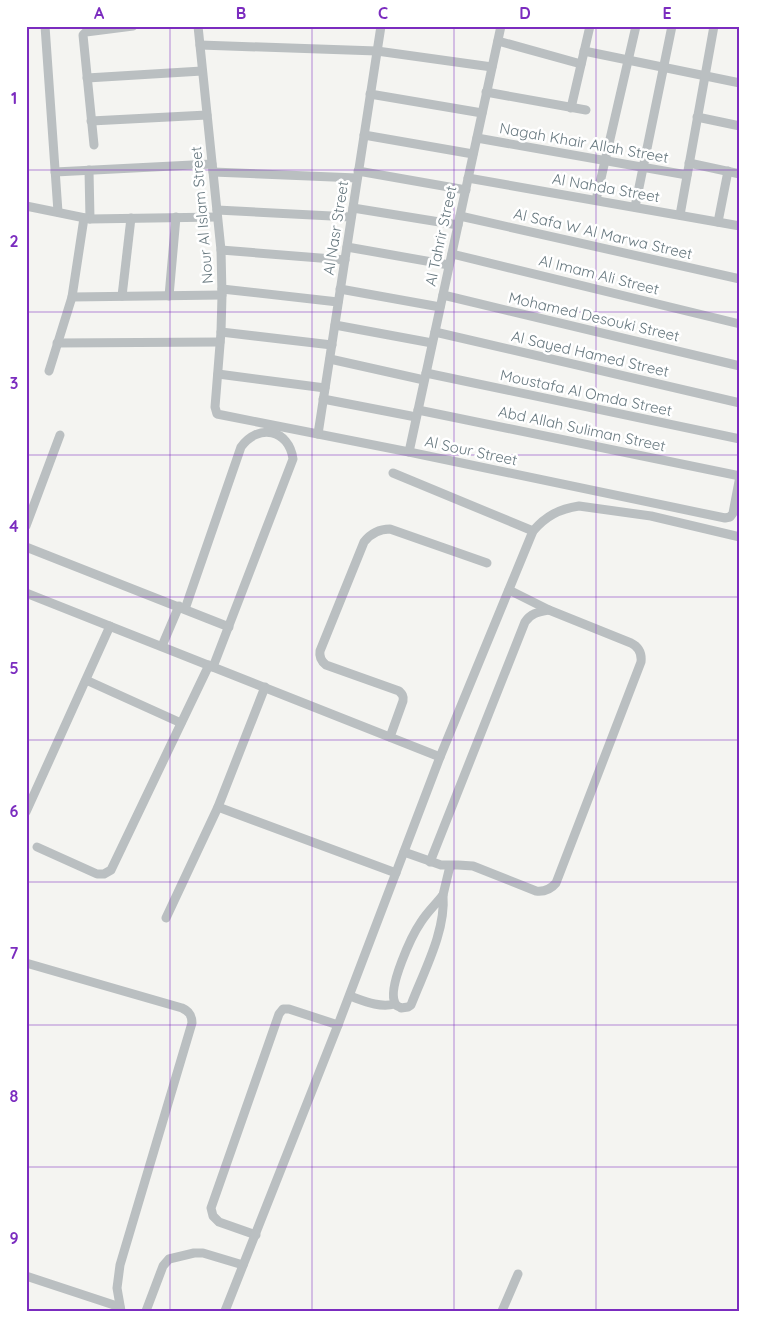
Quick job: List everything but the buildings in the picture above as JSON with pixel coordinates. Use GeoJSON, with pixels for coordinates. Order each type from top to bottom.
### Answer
{"type":"FeatureCollection","features":[{"type":"Feature","properties":{"kind":"street"},"geometry":{"type":"LineString","coordinates":[[45,26],[58,212]]}},
{"type":"Feature","properties":{"kind":"street"},"geometry":{"type":"LineString","coordinates":[[94,145],[82,37],[86,32],[133,26]]}},
{"type":"Feature","properties":{"kind":"street","name":"Nour Al Islam Street"},"geometry":{"type":"LineString","coordinates":[[198,26],[221,250],[221,332],[215,402]]}},
{"type":"Feature","properties":{"kind":"street","name":"Al Nasr Street"},"geometry":{"type":"LineString","coordinates":[[318,434],[381,26]]}},
{"type":"Feature","properties":{"kind":"street"},"geometry":{"type":"LineString","coordinates":[[497,26],[501,27]]}},
{"type":"Feature","properties":{"kind":"street"},"geometry":{"type":"LineString","coordinates":[[570,108],[590,26]]}},
{"type":"Feature","properties":{"kind":"street"},"geometry":{"type":"LineString","coordinates":[[596,200],[636,26]]}},
{"type":"Feature","properties":{"kind":"street"},"geometry":{"type":"LineString","coordinates":[[635,207],[672,26]]}},
{"type":"Feature","properties":{"kind":"street"},"geometry":{"type":"LineString","coordinates":[[680,215],[714,26]]}},
{"type":"Feature","properties":{"kind":"street","name":"Al Tahrir Street"},"geometry":{"type":"LineString","coordinates":[[409,452],[501,27]]}},
{"type":"Feature","properties":{"kind":"street"},"geometry":{"type":"LineString","coordinates":[[498,41],[581,64]]}},
{"type":"Feature","properties":{"kind":"street"},"geometry":{"type":"LineString","coordinates":[[200,45],[377,51],[492,67]]}},
{"type":"Feature","properties":{"kind":"street"},"geometry":{"type":"LineString","coordinates":[[584,51],[740,83]]}},
{"type":"Feature","properties":{"kind":"street"},"geometry":{"type":"LineString","coordinates":[[86,78],[202,71]]}},
{"type":"Feature","properties":{"kind":"street"},"geometry":{"type":"LineString","coordinates":[[486,92],[586,110]]}},
{"type":"Feature","properties":{"kind":"street"},"geometry":{"type":"LineString","coordinates":[[370,94],[482,113]]}},
{"type":"Feature","properties":{"kind":"street"},"geometry":{"type":"LineString","coordinates":[[91,121],[207,114]]}},
{"type":"Feature","properties":{"kind":"street"},"geometry":{"type":"LineString","coordinates":[[697,117],[740,126]]}},
{"type":"Feature","properties":{"kind":"street"},"geometry":{"type":"LineString","coordinates":[[364,135],[473,154]]}},
{"type":"Feature","properties":{"kind":"street","name":"Nagah Khair Allah Street"},"geometry":{"type":"LineString","coordinates":[[477,138],[687,175]]}},
{"type":"Feature","properties":{"kind":"street"},"geometry":{"type":"LineString","coordinates":[[689,163],[740,174]]}},
{"type":"Feature","properties":{"kind":"street"},"geometry":{"type":"LineString","coordinates":[[55,172],[213,168],[358,174],[466,190]]}},
{"type":"Feature","properties":{"kind":"street"},"geometry":{"type":"LineString","coordinates":[[49,371],[72,297],[87,218],[89,170]]}},
{"type":"Feature","properties":{"kind":"street"},"geometry":{"type":"LineString","coordinates":[[718,222],[728,171]]}},
{"type":"Feature","properties":{"kind":"street","name":"Al Nahda Street"},"geometry":{"type":"LineString","coordinates":[[468,178],[740,226]]}},
{"type":"Feature","properties":{"kind":"street","name":"Al Safa W Al Marwa Street"},"geometry":{"type":"LineString","coordinates":[[26,206],[87,218],[176,217],[217,213],[352,212],[459,221],[740,279]]}},
{"type":"Feature","properties":{"kind":"street"},"geometry":{"type":"LineString","coordinates":[[169,296],[176,217]]}},
{"type":"Feature","properties":{"kind":"street"},"geometry":{"type":"LineString","coordinates":[[122,296],[131,218]]}},
{"type":"Feature","properties":{"kind":"street"},"geometry":{"type":"LineString","coordinates":[[347,247],[449,265]]}},
{"type":"Feature","properties":{"kind":"street"},"geometry":{"type":"LineString","coordinates":[[221,250],[345,260]]}},
{"type":"Feature","properties":{"kind":"street","name":"Al Imam Ali Street"},"geometry":{"type":"LineString","coordinates":[[452,254],[740,324]]}},
{"type":"Feature","properties":{"kind":"street"},"geometry":{"type":"LineString","coordinates":[[340,289],[440,306]]}},
{"type":"Feature","properties":{"kind":"street"},"geometry":{"type":"LineString","coordinates":[[72,297],[169,296],[222,292],[338,302]]}},
{"type":"Feature","properties":{"kind":"street","name":"Mohamed Desouki Street"},"geometry":{"type":"LineString","coordinates":[[443,295],[740,366]]}},
{"type":"Feature","properties":{"kind":"street"},"geometry":{"type":"LineString","coordinates":[[335,325],[432,343]]}},
{"type":"Feature","properties":{"kind":"street"},"geometry":{"type":"LineString","coordinates":[[221,332],[332,344]]}},
{"type":"Feature","properties":{"kind":"street","name":"Al Sayed Hamed Street"},"geometry":{"type":"LineString","coordinates":[[434,332],[740,402]]}},
{"type":"Feature","properties":{"kind":"street"},"geometry":{"type":"LineString","coordinates":[[57,343],[220,342]]}},
{"type":"Feature","properties":{"kind":"street","name":"Moustafa Al Omda Street"},"geometry":{"type":"LineString","coordinates":[[330,359],[740,440]]}},
{"type":"Feature","properties":{"kind":"street"},"geometry":{"type":"LineString","coordinates":[[218,374],[325,388]]}},
{"type":"Feature","properties":{"kind":"street","name":"Abd Allah Suliman Street"},"geometry":{"type":"LineString","coordinates":[[323,399],[417,413],[740,476]]}},
{"type":"Feature","properties":{"kind":"street","name":"Al Sour Street"},"geometry":{"type":"LineString","coordinates":[[215,402],[216,411],[220,415],[409,452],[725,518],[730,517],[734,513],[740,476]]}},
{"type":"Feature","properties":{"kind":"street"},"geometry":{"type":"LineString","coordinates":[[37,847],[101,875],[113,867],[181,723],[211,666],[294,459],[287,442],[277,434],[265,432],[254,435],[244,442],[241,447],[182,608],[162,646]]}},
{"type":"Feature","properties":{"kind":"street"},"geometry":{"type":"LineString","coordinates":[[26,526],[60,435]]}},
{"type":"Feature","properties":{"kind":"street"},"geometry":{"type":"LineString","coordinates":[[393,473],[533,531]]}},
{"type":"Feature","properties":{"kind":"street"},"geometry":{"type":"LineString","coordinates":[[225,1311],[350,996],[440,757],[533,531],[544,520],[558,511],[568,507],[579,506],[651,516],[740,537]]}},
{"type":"Feature","properties":{"kind":"street"},"geometry":{"type":"LineString","coordinates":[[390,737],[404,698],[401,693],[326,665],[320,658],[320,651],[364,542],[375,531],[390,529],[487,563]]}},
{"type":"Feature","properties":{"kind":"street"},"geometry":{"type":"LineString","coordinates":[[26,547],[228,627]]}},
{"type":"Feature","properties":{"kind":"street"},"geometry":{"type":"LineString","coordinates":[[404,852],[441,865],[473,866],[536,891],[550,889],[556,883],[642,657],[638,649],[631,643],[549,610],[509,590]]}},
{"type":"Feature","properties":{"kind":"street"},"geometry":{"type":"LineString","coordinates":[[26,593],[440,757]]}},
{"type":"Feature","properties":{"kind":"street"},"geometry":{"type":"LineString","coordinates":[[430,862],[525,622],[535,613],[549,610]]}},
{"type":"Feature","properties":{"kind":"street"},"geometry":{"type":"LineString","coordinates":[[26,812],[110,626]]}},
{"type":"Feature","properties":{"kind":"street"},"geometry":{"type":"LineString","coordinates":[[86,680],[181,723]]}},
{"type":"Feature","properties":{"kind":"street"},"geometry":{"type":"LineString","coordinates":[[166,918],[218,807],[265,687]]}},
{"type":"Feature","properties":{"kind":"street"},"geometry":{"type":"LineString","coordinates":[[218,807],[396,873]]}},
{"type":"Feature","properties":{"kind":"street"},"geometry":{"type":"LineString","coordinates":[[444,895],[426,915],[416,930],[395,979],[393,993],[395,1004],[400,1008],[410,1005],[440,930],[450,866]]}},
{"type":"Feature","properties":{"kind":"street"},"geometry":{"type":"LineString","coordinates":[[26,963],[182,1008],[189,1012],[192,1019],[120,1265],[117,1288],[120,1309],[26,1276]]}},
{"type":"Feature","properties":{"kind":"street"},"geometry":{"type":"LineString","coordinates":[[350,996],[379,1006],[395,1004]]}},
{"type":"Feature","properties":{"kind":"street"},"geometry":{"type":"LineString","coordinates":[[256,1235],[219,1222],[212,1216],[211,1208],[279,1014],[283,1009],[289,1009],[338,1025]]}},
{"type":"Feature","properties":{"kind":"street"},"geometry":{"type":"LineString","coordinates":[[146,1311],[161,1270],[169,1260],[198,1252],[243,1265]]}},
{"type":"Feature","properties":{"kind":"street"},"geometry":{"type":"LineString","coordinates":[[502,1311],[518,1274]]}}]}
